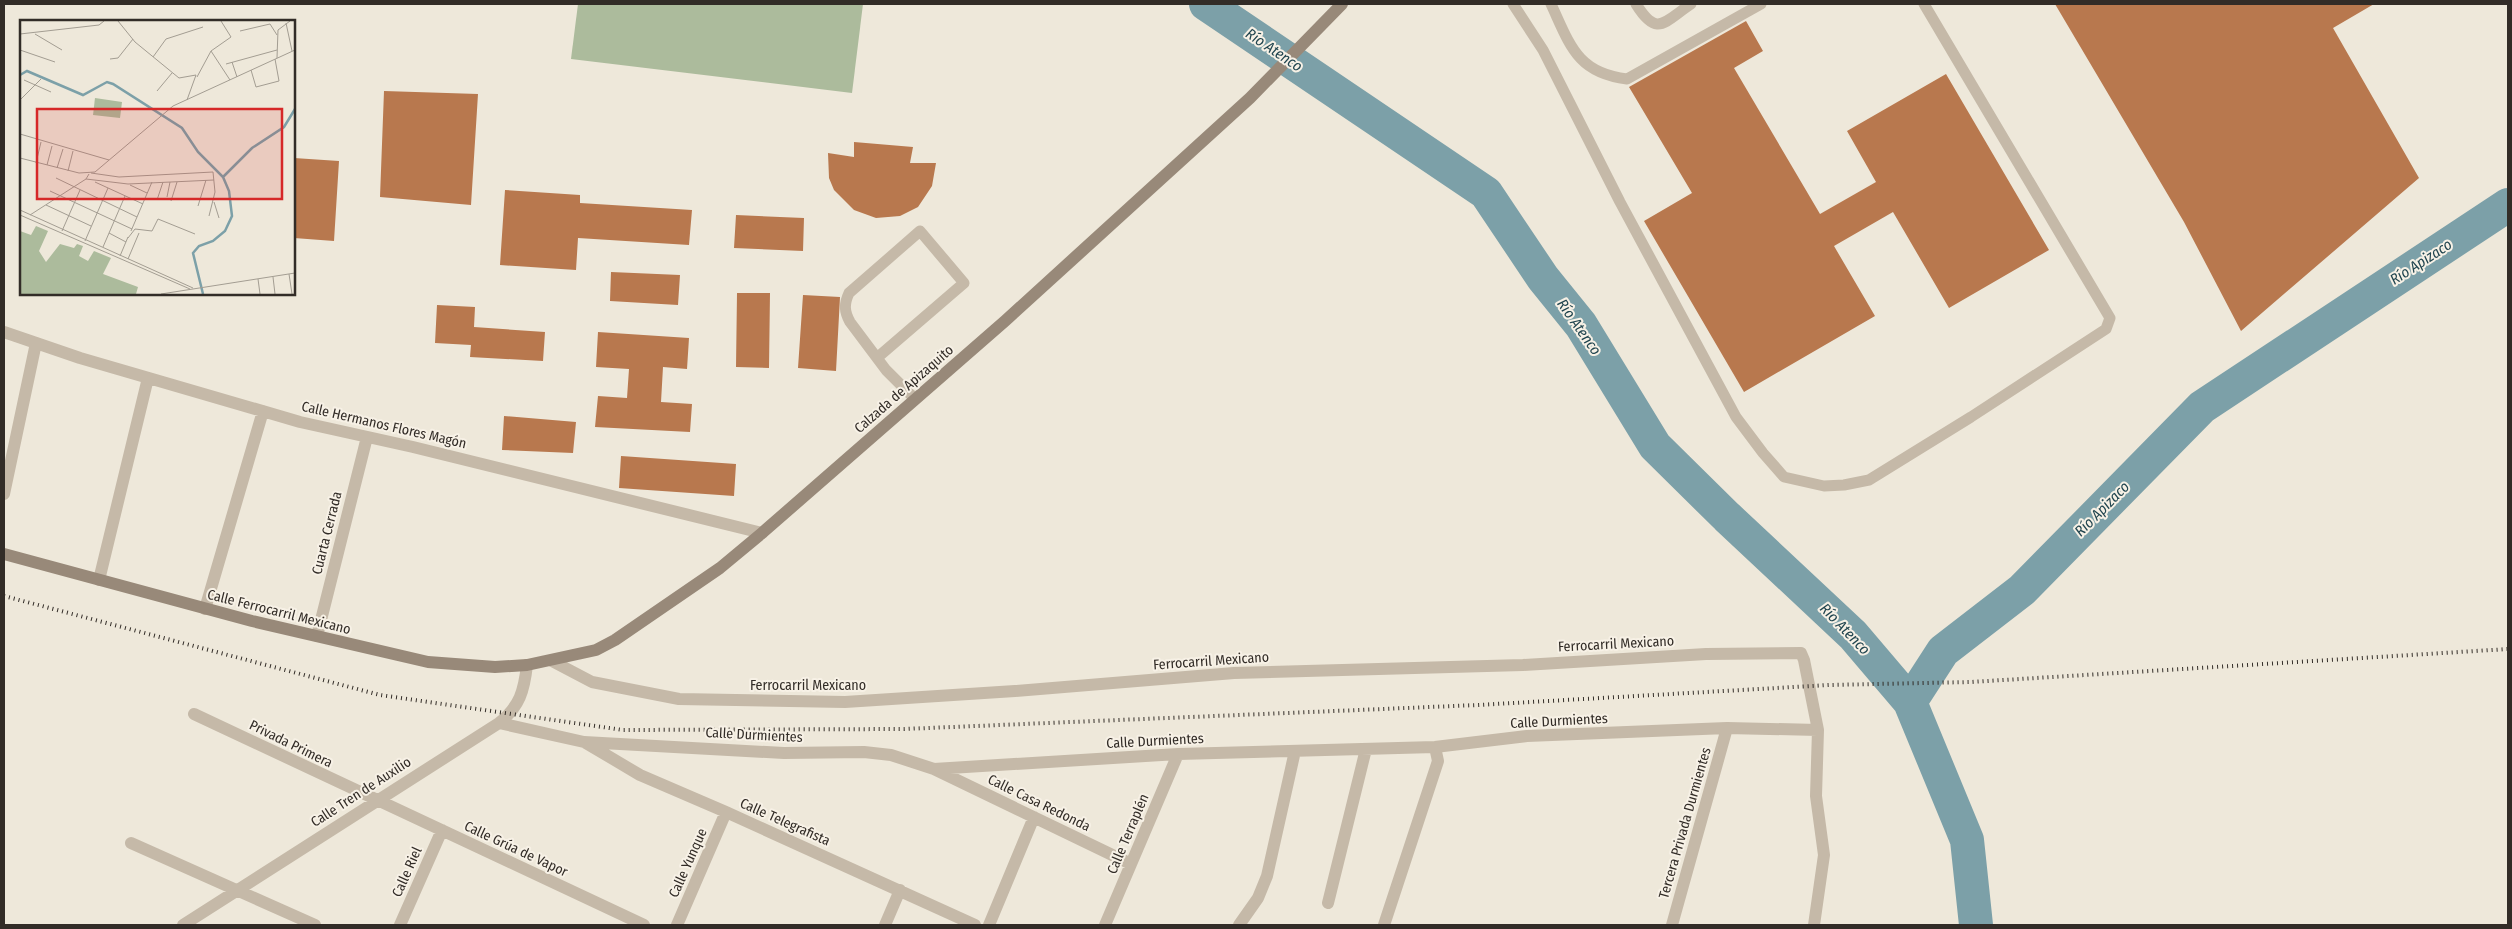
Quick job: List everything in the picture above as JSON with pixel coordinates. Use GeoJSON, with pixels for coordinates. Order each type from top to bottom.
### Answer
{"type":"FeatureCollection","features":[{"type":"Feature","properties":{"kind":"main road","name":"Calzada de Apizaquito"},"geometry":{"type":"LineString","coordinates":[[552,661],[596,650],[615,640],[720,568],[915,399],[1250,98],[1330,13],[1342,4]]}},
{"type":"Feature","properties":{"kind":"main road","name":"Calle Ferrocarril Mexicano"},"geometry":{"type":"LineString","coordinates":[[4,554],[205,609],[428,662],[495,667],[552,661]]}},
{"type":"Feature","properties":{"kind":"street","name":"Calle Hermanos Flores Magón"},"geometry":{"type":"LineString","coordinates":[[4,332],[148,378],[263,411],[762,533]]}},
{"type":"Feature","properties":{"kind":"street"},"geometry":{"type":"LineString","coordinates":[[4,494],[36,343]]}},
{"type":"Feature","properties":{"kind":"street"},"geometry":{"type":"LineString","coordinates":[[98,580],[148,378]]}},
{"type":"Feature","properties":{"kind":"street"},"geometry":{"type":"LineString","coordinates":[[205,609],[263,411]]}},
{"type":"Feature","properties":{"kind":"street","name":"Cuarta Cerrada"},"geometry":{"type":"LineString","coordinates":[[317,636],[367,436]]}},
{"type":"Feature","properties":{"kind":"street","name":"Ferrocarril Mexicano"},"geometry":{"type":"LineString","coordinates":[[552,661],[592,682],[679,698],[845,702],[1015,691],[1234,673],[1523,664],[1789,651],[1801,653],[1804,660],[1818,730]]}},
{"type":"Feature","properties":{"kind":"street","name":"Calle Tren de Auxilio"},"geometry":{"type":"LineString","coordinates":[[183,925],[510,714],[524,691],[527,665]]}},
{"type":"Feature","properties":{"kind":"street","name":"Privada Primera"},"geometry":{"type":"LineString","coordinates":[[194,714],[375,801]]}},
{"type":"Feature","properties":{"kind":"street","name":"Calle Durmientes"},"geometry":{"type":"LineString","coordinates":[[498,723],[584,742],[784,753],[864,752],[891,755],[934,769],[1178,754],[1435,747],[1527,736],[1728,728],[1818,730]]}},
{"type":"Feature","properties":{"kind":"street","name":"Tercera Privada Durmientes"},"geometry":{"type":"LineString","coordinates":[[1672,925],[1728,728]]}},
{"type":"Feature","properties":{"kind":"street"},"geometry":{"type":"LineString","coordinates":[[1814,925],[1824,855],[1816,796],[1818,730]]}},
{"type":"Feature","properties":{"kind":"street","name":"Calle Telegrafista"},"geometry":{"type":"LineString","coordinates":[[584,742],[640,775],[975,925]]}},
{"type":"Feature","properties":{"kind":"street"},"geometry":{"type":"LineString","coordinates":[[1384,925],[1438,761],[1435,747]]}},
{"type":"Feature","properties":{"kind":"street"},"geometry":{"type":"LineString","coordinates":[[1328,903],[1366,749]]}},
{"type":"Feature","properties":{"kind":"street"},"geometry":{"type":"LineString","coordinates":[[1239,925],[1258,898],[1267,876],[1295,751]]}},
{"type":"Feature","properties":{"kind":"street","name":"Calle Terraplén"},"geometry":{"type":"LineString","coordinates":[[1104,925],[1178,754]]}},
{"type":"Feature","properties":{"kind":"street","name":"Calle Casa Redonda"},"geometry":{"type":"LineString","coordinates":[[934,769],[1131,864]]}},
{"type":"Feature","properties":{"kind":"street","name":"Calle Grúa de Vapor"},"geometry":{"type":"LineString","coordinates":[[375,801],[442,830],[644,925]]}},
{"type":"Feature","properties":{"kind":"street","name":"Calle Yunque"},"geometry":{"type":"LineString","coordinates":[[676,925],[726,812]]}},
{"type":"Feature","properties":{"kind":"street"},"geometry":{"type":"LineString","coordinates":[[989,925],[1034,817]]}},
{"type":"Feature","properties":{"kind":"street","name":"Calle Riel"},"geometry":{"type":"LineString","coordinates":[[400,925],[442,830]]}},
{"type":"Feature","properties":{"kind":"street"},"geometry":{"type":"LineString","coordinates":[[130,842],[239,889],[315,925]]}},
{"type":"Feature","properties":{"kind":"street"},"geometry":{"type":"LineString","coordinates":[[885,925],[900,890]]}},
{"type":"Feature","properties":{"kind":"lane"},"geometry":{"type":"LineString","coordinates":[[1514,4],[1548,59],[1620,202],[1736,417],[1784,477],[1824,486],[1844,485],[1869,480],[1971,417],[2106,329],[2110,318],[1924,4]]}},
{"type":"Feature","properties":{"kind":"lane"},"geometry":{"type":"LineString","coordinates":[[1551,4],[1568,40],[1583,63],[1610,77],[1627,79],[1761,4]]}},
{"type":"Feature","properties":{"kind":"lane"},"geometry":{"type":"LineString","coordinates":[[1636,4],[1646,20],[1653,24],[1661,24],[1691,4]]}},
{"type":"Feature","properties":{"kind":"lane"},"geometry":{"type":"LineString","coordinates":[[878,357],[964,283],[920,231],[849,294],[845,302],[845,313],[850,322],[886,370],[915,399]]}},
{"type":"Feature","properties":{"kind":"green space"},"geometry":{"type":"Polygon","coordinates":[[[578,4],[863,4],[852,93],[571,59],[578,4]]]}},
{"type":"Feature","properties":{"kind":"building"},"geometry":{"type":"Polygon","coordinates":[[[2055,4],[2374,4],[2333,28],[2419,178],[2241,331],[2184,222],[2055,4]]]}},
{"type":"Feature","properties":{"kind":"building"},"geometry":{"type":"Polygon","coordinates":[[[1746,21],[1763,51],[1734,68],[1820,214],[1876,182],[1847,131],[1946,74],[2049,250],[1949,308],[1893,212],[1834,246],[1875,316],[1744,392],[1644,221],[1692,193],[1629,87],[1746,21]]]}},
{"type":"Feature","properties":{"kind":"building"},"geometry":{"type":"Polygon","coordinates":[[[384,91],[478,94],[471,205],[380,197],[384,91]]]}},
{"type":"Feature","properties":{"kind":"building"},"geometry":{"type":"Polygon","coordinates":[[[854,142],[913,147],[910,163],[936,163],[932,186],[918,207],[900,216],[876,218],[854,210],[834,190],[829,178],[828,153],[854,157],[854,142]]]}},
{"type":"Feature","properties":{"kind":"building"},"geometry":{"type":"Polygon","coordinates":[[[295,158],[339,161],[334,241],[295,238],[295,158]]]}},
{"type":"Feature","properties":{"kind":"building"},"geometry":{"type":"Polygon","coordinates":[[[505,190],[580,195],[580,203],[692,210],[689,245],[578,238],[576,270],[500,265],[505,190]]]}},
{"type":"Feature","properties":{"kind":"building"},"geometry":{"type":"Polygon","coordinates":[[[736,215],[804,218],[803,251],[734,248],[736,215]]]}},
{"type":"Feature","properties":{"kind":"building"},"geometry":{"type":"Polygon","coordinates":[[[611,272],[680,275],[678,305],[610,301],[611,272]]]}},
{"type":"Feature","properties":{"kind":"building"},"geometry":{"type":"Polygon","coordinates":[[[737,293],[770,293],[769,368],[736,367],[737,293]]]}},
{"type":"Feature","properties":{"kind":"building"},"geometry":{"type":"Polygon","coordinates":[[[803,295],[840,297],[836,371],[798,368],[803,295]]]}},
{"type":"Feature","properties":{"kind":"building"},"geometry":{"type":"Polygon","coordinates":[[[437,305],[475,307],[474,327],[545,332],[543,361],[470,357],[471,345],[435,343],[437,305]]]}},
{"type":"Feature","properties":{"kind":"building"},"geometry":{"type":"Polygon","coordinates":[[[598,332],[689,338],[687,369],[663,367],[661,402],[692,404],[690,432],[595,427],[598,396],[627,398],[629,369],[596,367],[598,332]]]}},
{"type":"Feature","properties":{"kind":"building"},"geometry":{"type":"Polygon","coordinates":[[[504,416],[576,422],[573,453],[502,450],[504,416]]]}},
{"type":"Feature","properties":{"kind":"building"},"geometry":{"type":"Polygon","coordinates":[[[621,456],[736,464],[734,496],[619,488],[621,456]]]}},
{"type":"Feature","properties":{"kind":"waterway","name":"Río Atenco"},"geometry":{"type":"LineString","coordinates":[[1206,4],[1486,193],[1543,278],[1581,325],[1655,446],[1727,517],[1853,635],[1910,702],[1967,840],[1976,925]]}},
{"type":"Feature","properties":{"kind":"waterway","name":"Río Apizaco"},"geometry":{"type":"LineString","coordinates":[[1910,702],[1943,651],[2022,590],[2202,407],[2508,205]]}},
{"type":"Feature","properties":{"kind":"railway"},"geometry":{"type":"LineString","coordinates":[[4,596],[380,695],[623,730],[904,729],[1478,705],[1829,685],[1971,682],[2508,649]]}}]}
